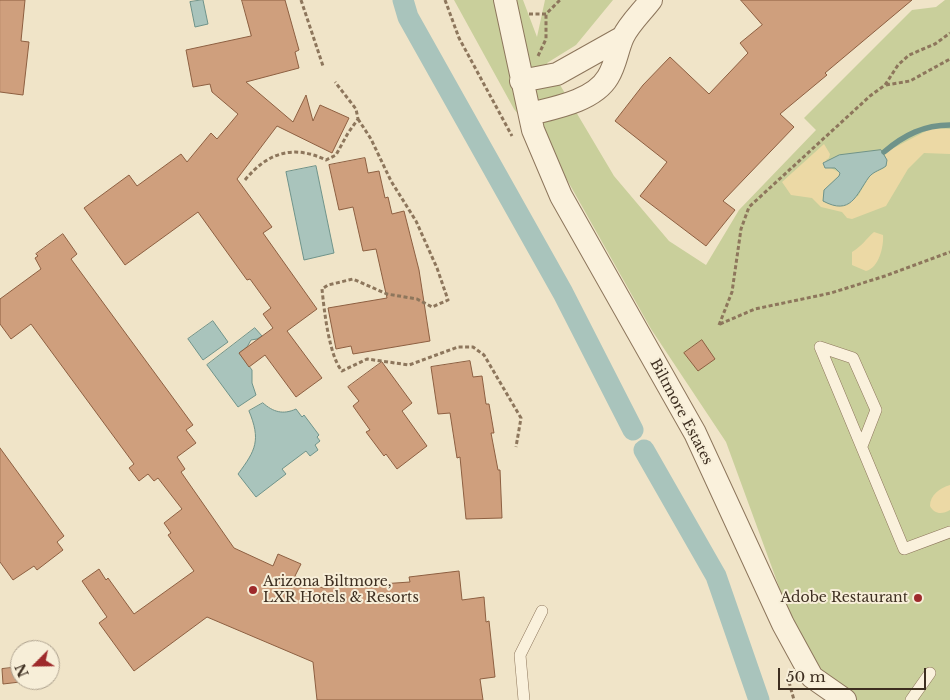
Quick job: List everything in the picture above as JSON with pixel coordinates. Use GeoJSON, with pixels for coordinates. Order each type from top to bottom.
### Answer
{"type":"FeatureCollection","features":[{"type":"Feature","properties":{"kind":"street","name":"Biltmore Estates"},"geometry":{"type":"LineString","coordinates":[[505,0],[521,81],[530,114],[547,165],[561,196],[695,433],[783,624],[812,677],[845,700]]}},
{"type":"Feature","properties":{"kind":"street"},"geometry":{"type":"LineString","coordinates":[[530,114],[568,105],[586,97],[607,80],[616,62],[623,37],[651,0]]}},
{"type":"Feature","properties":{"kind":"street"},"geometry":{"type":"LineString","coordinates":[[521,81],[557,74],[623,37]]}},
{"type":"Feature","properties":{"kind":"street"},"geometry":{"type":"LineString","coordinates":[[812,677],[813,700]]}},
{"type":"Feature","properties":{"kind":"lane"},"geometry":{"type":"LineString","coordinates":[[862,446],[876,410],[853,358],[820,347],[904,550],[950,532]]}},
{"type":"Feature","properties":{"kind":"lane"},"geometry":{"type":"LineString","coordinates":[[524,700],[520,655],[542,611]]}},
{"type":"Feature","properties":{"kind":"lane"},"geometry":{"type":"LineString","coordinates":[[911,700],[930,673]]}},
{"type":"Feature","properties":{"kind":"path"},"geometry":{"type":"LineString","coordinates":[[301,0],[323,66]]}},
{"type":"Feature","properties":{"kind":"path"},"geometry":{"type":"LineString","coordinates":[[445,0],[451,16]]}},
{"type":"Feature","properties":{"kind":"path"},"geometry":{"type":"LineString","coordinates":[[527,14],[546,14],[560,0]]}},
{"type":"Feature","properties":{"kind":"path"},"geometry":{"type":"LineString","coordinates":[[535,64],[546,40],[546,14]]}},
{"type":"Feature","properties":{"kind":"path"},"geometry":{"type":"LineString","coordinates":[[950,33],[935,44],[909,55],[898,65],[885,85],[870,96],[749,207],[741,229],[733,287],[719,325],[755,310],[831,292],[950,252]]}},
{"type":"Feature","properties":{"kind":"path"},"geometry":{"type":"LineString","coordinates":[[885,85],[910,81],[950,59]]}},
{"type":"Feature","properties":{"kind":"path"},"geometry":{"type":"LineString","coordinates":[[335,82],[356,108],[358,119],[371,138],[391,181],[416,222],[437,268],[448,300],[432,307],[417,299],[387,294],[353,279],[328,285],[322,289],[324,318],[328,325],[336,364],[342,371],[367,359],[409,365],[458,347],[473,347],[484,354],[521,418],[516,447]]}},
{"type":"Feature","properties":{"kind":"path"},"geometry":{"type":"LineString","coordinates":[[245,180],[258,165],[270,157],[311,153],[326,160],[336,155],[358,119]]}},
{"type":"Feature","properties":{"kind":"green space"},"geometry":{"type":"Polygon","coordinates":[[[454,0],[523,0],[537,37],[545,0],[613,0],[576,45],[547,63],[614,176],[669,241],[706,265],[739,210],[816,130],[804,118],[912,10],[936,7],[945,0],[950,0],[950,700],[845,700],[812,677],[726,442],[651,329],[561,169],[514,109],[454,0]]]}},
{"type":"Feature","properties":{"kind":"sand"},"geometry":{"type":"Polygon","coordinates":[[[932,128],[950,129],[950,154],[924,153],[908,169],[886,206],[852,219],[847,218],[842,212],[821,207],[812,198],[791,195],[782,182],[824,144],[830,154],[826,160],[831,168],[840,173],[824,190],[823,201],[827,203],[858,196],[870,175],[884,168],[887,160],[884,153],[932,128]]]}},
{"type":"Feature","properties":{"kind":"sand"},"geometry":{"type":"Polygon","coordinates":[[[874,232],[883,235],[883,245],[874,266],[866,271],[852,265],[852,252],[874,232]]]}},
{"type":"Feature","properties":{"kind":"sand"},"geometry":{"type":"Polygon","coordinates":[[[950,485],[950,510],[941,513],[936,512],[930,506],[932,498],[939,490],[950,485]]]}},
{"type":"Feature","properties":{"kind":"water"},"geometry":{"type":"Polygon","coordinates":[[[203,0],[208,24],[195,27],[190,2],[203,0]]]}},
{"type":"Feature","properties":{"kind":"water"},"geometry":{"type":"Polygon","coordinates":[[[881,150],[887,160],[886,166],[869,177],[852,201],[840,206],[823,201],[824,190],[840,173],[835,168],[825,168],[823,163],[839,155],[881,150]]]}},
{"type":"Feature","properties":{"kind":"water"},"geometry":{"type":"Polygon","coordinates":[[[316,166],[334,253],[304,260],[286,172],[316,166]]]}},
{"type":"Feature","properties":{"kind":"water"},"geometry":{"type":"Polygon","coordinates":[[[213,321],[228,342],[203,360],[188,339],[213,321]]]}},
{"type":"Feature","properties":{"kind":"water"},"geometry":{"type":"Polygon","coordinates":[[[255,328],[262,336],[251,340],[247,347],[239,353],[252,370],[252,383],[256,395],[238,407],[207,365],[255,328]]]}},
{"type":"Feature","properties":{"kind":"water"},"geometry":{"type":"Polygon","coordinates":[[[263,403],[278,412],[296,409],[302,417],[304,415],[319,435],[317,437],[320,441],[315,445],[318,450],[310,456],[306,451],[282,469],[286,474],[256,497],[238,474],[253,451],[255,444],[255,430],[249,411],[263,403]]]}},
{"type":"Feature","properties":{"kind":"building"},"geometry":{"type":"Polygon","coordinates":[[[0,0],[25,0],[21,41],[29,42],[23,95],[0,92],[0,0]]]}},
{"type":"Feature","properties":{"kind":"building"},"geometry":{"type":"Polygon","coordinates":[[[242,0],[285,0],[299,50],[295,52],[299,68],[246,82],[293,122],[306,95],[313,121],[320,105],[349,118],[332,153],[277,126],[237,179],[272,227],[263,233],[317,309],[287,331],[322,378],[296,397],[265,355],[249,367],[239,353],[273,328],[263,314],[271,308],[250,279],[247,280],[198,212],[125,265],[84,208],[129,175],[137,186],[181,154],[187,162],[211,133],[217,139],[238,114],[212,92],[210,84],[193,87],[186,50],[251,36],[242,0]]]}},
{"type":"Feature","properties":{"kind":"building"},"geometry":{"type":"Polygon","coordinates":[[[741,0],[912,0],[825,73],[827,75],[780,114],[794,127],[723,201],[735,210],[706,246],[640,196],[667,162],[615,121],[643,85],[670,57],[709,94],[748,53],[740,43],[762,25],[741,0]]]}},
{"type":"Feature","properties":{"kind":"building"},"geometry":{"type":"Polygon","coordinates":[[[365,158],[368,173],[379,171],[385,198],[388,197],[392,214],[404,211],[419,270],[430,341],[353,354],[351,346],[336,349],[328,308],[387,298],[376,249],[363,251],[353,207],[339,210],[329,165],[365,158]]]}},
{"type":"Feature","properties":{"kind":"building","name":"Arizona Biltmore, LXR Hotels & Resorts"},"geometry":{"type":"Polygon","coordinates":[[[63,234],[77,254],[71,259],[193,425],[186,430],[196,443],[177,457],[185,469],[181,472],[234,548],[273,566],[278,554],[301,564],[295,576],[323,588],[410,582],[409,577],[459,571],[462,600],[484,597],[486,622],[489,621],[495,677],[480,679],[483,700],[317,700],[313,662],[207,617],[134,671],[99,623],[107,617],[82,581],[99,569],[106,580],[108,578],[134,614],[194,571],[168,535],[171,533],[164,523],[182,509],[158,478],[154,481],[148,474],[139,481],[129,468],[134,464],[31,324],[11,339],[0,324],[0,299],[41,269],[35,258],[38,256],[36,254],[63,234]]]}},
{"type":"Feature","properties":{"kind":"building"},"geometry":{"type":"Polygon","coordinates":[[[702,340],[715,359],[698,371],[684,353],[702,340]]]}},
{"type":"Feature","properties":{"kind":"building"},"geometry":{"type":"Polygon","coordinates":[[[470,361],[473,377],[482,376],[486,404],[489,404],[494,433],[491,433],[498,470],[500,470],[502,518],[466,519],[460,457],[457,458],[450,413],[438,414],[431,367],[470,361]]]}},
{"type":"Feature","properties":{"kind":"building"},"geometry":{"type":"Polygon","coordinates":[[[382,362],[412,403],[402,411],[427,446],[397,469],[386,454],[384,456],[366,432],[370,430],[353,406],[359,401],[348,387],[382,362]]]}},
{"type":"Feature","properties":{"kind":"building"},"geometry":{"type":"Polygon","coordinates":[[[0,448],[64,536],[57,542],[63,550],[37,570],[34,566],[13,580],[0,562],[0,448]]]}},
{"type":"Feature","properties":{"kind":"building"},"geometry":{"type":"Polygon","coordinates":[[[10,668],[10,683],[3,684],[2,669],[10,668]]]}},
{"type":"Feature","properties":{"kind":"waterway"},"geometry":{"type":"LineString","coordinates":[[403,0],[408,17],[563,293],[633,430]]}},
{"type":"Feature","properties":{"kind":"waterway"},"geometry":{"type":"LineString","coordinates":[[884,152],[915,132],[941,125],[950,125]]}},
{"type":"Feature","properties":{"kind":"waterway"},"geometry":{"type":"LineString","coordinates":[[644,450],[716,576],[759,700]]}},
{"type":"Feature","properties":{"kind":"place","name":"Arizona Biltmore, LXR Hotels & Resorts"},"geometry":{"type":"Point","coordinates":[253,590]}},
{"type":"Feature","properties":{"kind":"place","name":"Adobe Restaurant"},"geometry":{"type":"Point","coordinates":[918,598]}}]}
